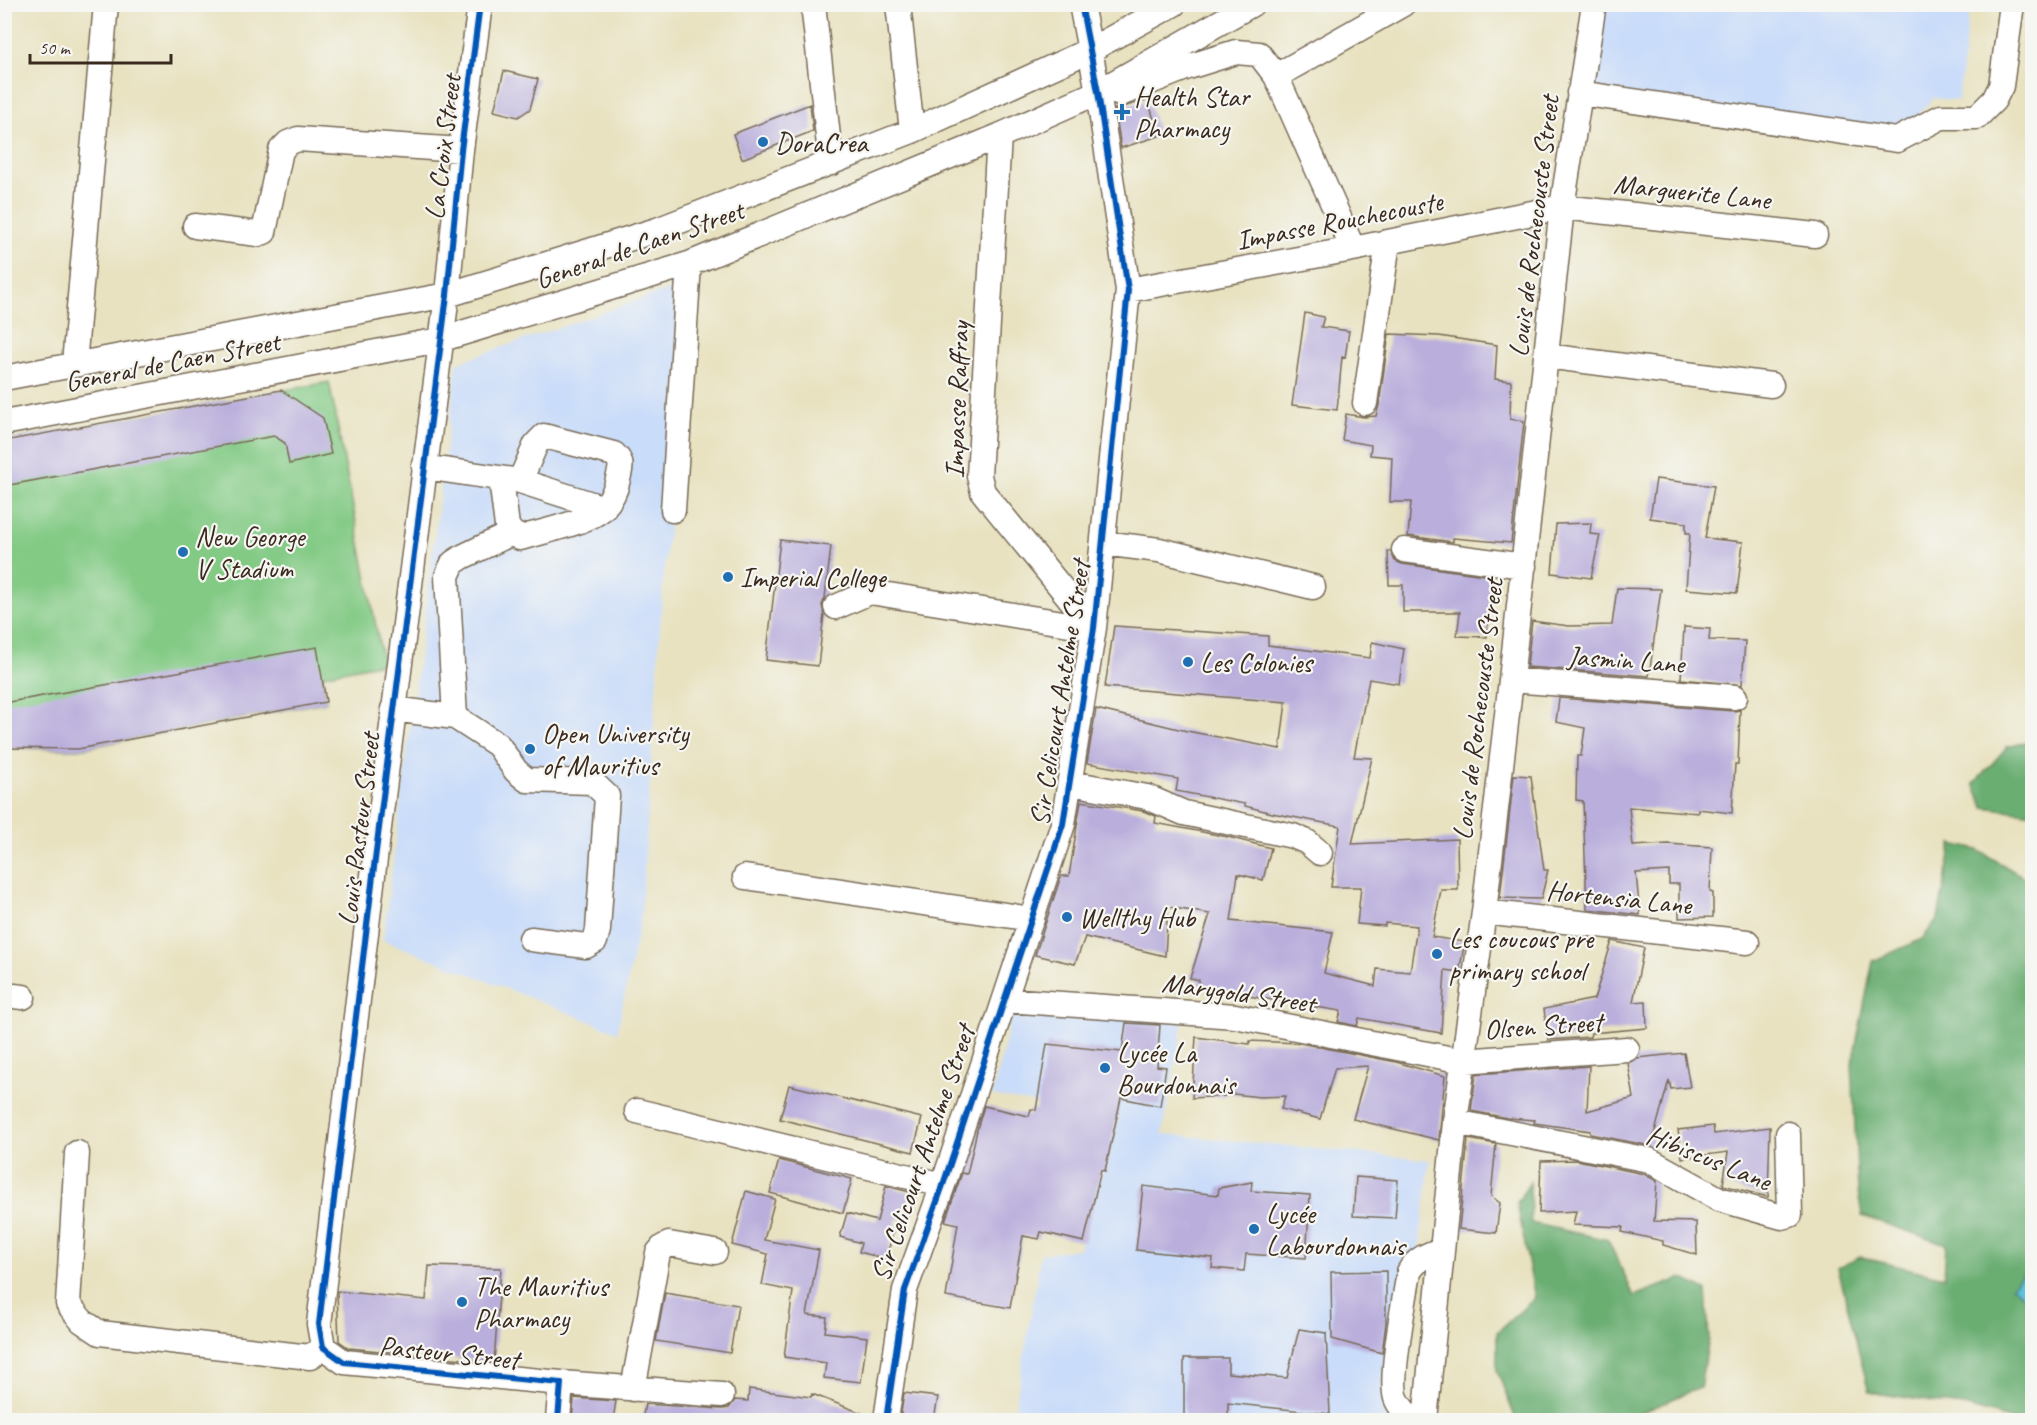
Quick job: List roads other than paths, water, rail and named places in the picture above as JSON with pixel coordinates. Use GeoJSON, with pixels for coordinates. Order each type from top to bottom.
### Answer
{"type":"FeatureCollection","features":[{"type":"Feature","properties":{"kind":"street"},"geometry":{"type":"LineString","coordinates":[[74,364],[106,4]]}},
{"type":"Feature","properties":{"kind":"street","name":"La Croix Street"},"geometry":{"type":"LineString","coordinates":[[440,340],[480,4]]}},
{"type":"Feature","properties":{"kind":"street"},"geometry":{"type":"LineString","coordinates":[[813,4],[831,163]]}},
{"type":"Feature","properties":{"kind":"street"},"geometry":{"type":"LineString","coordinates":[[898,4],[912,131]]}},
{"type":"Feature","properties":{"kind":"street","name":"Sir Celicourt Antelme Street"},"geometry":{"type":"LineString","coordinates":[[886,1420],[905,1290],[943,1185],[1063,824],[1094,628],[1128,290],[1081,4]]}},
{"type":"Feature","properties":{"kind":"street","name":"General de Caen Street"},"geometry":{"type":"LineString","coordinates":[[4,378],[447,295],[657,230],[912,131],[1090,50],[1174,4]]}},
{"type":"Feature","properties":{"kind":"street","name":"General de Caen Street"},"geometry":{"type":"LineString","coordinates":[[4,423],[440,340],[689,264],[999,136],[1098,98],[1252,4]]}},
{"type":"Feature","properties":{"kind":"street"},"geometry":{"type":"LineString","coordinates":[[1276,76],[1403,4]]}},
{"type":"Feature","properties":{"kind":"street","name":"Louis de Rochecouste Street"},"geometry":{"type":"LineString","coordinates":[[1425,1420],[1455,1122],[1484,912],[1562,207],[1594,4]]}},
{"type":"Feature","properties":{"kind":"street"},"geometry":{"type":"LineString","coordinates":[[1580,93],[1897,140],[1941,117],[1977,117],[1994,100],[2001,86],[2012,4]]}},
{"type":"Feature","properties":{"kind":"street"},"geometry":{"type":"LineString","coordinates":[[1098,98],[1236,52],[1259,54],[1276,76],[1353,249]]}},
{"type":"Feature","properties":{"kind":"street","name":"Impasse Raffray"},"geometry":{"type":"LineString","coordinates":[[999,136],[979,476],[983,492],[1094,628]]}},
{"type":"Feature","properties":{"kind":"street"},"geometry":{"type":"LineString","coordinates":[[195,226],[258,234],[264,232],[280,150],[288,143],[298,139],[461,150]]}},
{"type":"Feature","properties":{"kind":"street","name":"Impasse Rouchecouste"},"geometry":{"type":"LineString","coordinates":[[1128,290],[1353,249],[1562,207]]}},
{"type":"Feature","properties":{"kind":"street","name":"Marguerite Lane"},"geometry":{"type":"LineString","coordinates":[[1562,207],[1815,235]]}},
{"type":"Feature","properties":{"kind":"street"},"geometry":{"type":"LineString","coordinates":[[1365,403],[1388,242]]}},
{"type":"Feature","properties":{"kind":"street"},"geometry":{"type":"LineString","coordinates":[[673,510],[689,264]]}},
{"type":"Feature","properties":{"kind":"street","name":"Louis Pasteur Street"},"geometry":{"type":"LineString","coordinates":[[321,1336],[393,709],[440,340]]}},
{"type":"Feature","properties":{"kind":"street"},"geometry":{"type":"LineString","coordinates":[[1546,356],[1771,385]]}},
{"type":"Feature","properties":{"kind":"street"},"geometry":{"type":"LineString","coordinates":[[544,436],[614,454],[620,459],[621,465],[615,491],[604,508],[593,516],[520,538],[507,526],[510,480],[544,436]]}},
{"type":"Feature","properties":{"kind":"street"},"geometry":{"type":"LineString","coordinates":[[424,467],[510,480],[604,508]]}},
{"type":"Feature","properties":{"kind":"street"},"geometry":{"type":"LineString","coordinates":[[455,717],[447,576],[453,563],[512,533]]}},
{"type":"Feature","properties":{"kind":"street"},"geometry":{"type":"LineString","coordinates":[[1103,543],[1160,550],[1313,587]]}},
{"type":"Feature","properties":{"kind":"street"},"geometry":{"type":"LineString","coordinates":[[1404,550],[1524,566]]}},
{"type":"Feature","properties":{"kind":"street"},"geometry":{"type":"LineString","coordinates":[[836,607],[870,592],[1094,628]]}},
{"type":"Feature","properties":{"kind":"street","name":"Jasmin Lane"},"geometry":{"type":"LineString","coordinates":[[1511,680],[1735,697]]}},
{"type":"Feature","properties":{"kind":"street"},"geometry":{"type":"LineString","coordinates":[[393,709],[455,717],[498,745],[516,771],[527,780],[592,782],[607,796],[598,930],[595,940],[586,946],[531,939]]}},
{"type":"Feature","properties":{"kind":"street"},"geometry":{"type":"LineString","coordinates":[[1071,783],[1147,797],[1184,813],[1293,836],[1320,853]]}},
{"type":"Feature","properties":{"kind":"street"},"geometry":{"type":"LineString","coordinates":[[745,877],[1032,919]]}},
{"type":"Feature","properties":{"kind":"street","name":"Hortensia Lane"},"geometry":{"type":"LineString","coordinates":[[1484,912],[1747,942]]}},
{"type":"Feature","properties":{"kind":"street","name":"Marygold Street"},"geometry":{"type":"LineString","coordinates":[[1005,1000],[1234,1016],[1463,1061]]}},
{"type":"Feature","properties":{"kind":"street","name":"Olsen Street"},"geometry":{"type":"LineString","coordinates":[[1463,1061],[1627,1049]]}},
{"type":"Feature","properties":{"kind":"street"},"geometry":{"type":"LineString","coordinates":[[637,1111],[943,1185]]}},
{"type":"Feature","properties":{"kind":"street","name":"Hibiscus Lane"},"geometry":{"type":"LineString","coordinates":[[1455,1122],[1649,1160],[1719,1199],[1782,1217],[1790,1215],[1788,1134]]}},
{"type":"Feature","properties":{"kind":"street"},"geometry":{"type":"LineString","coordinates":[[77,1154],[68,1304],[82,1321],[100,1333],[310,1357],[321,1336]]}},
{"type":"Feature","properties":{"kind":"street"},"geometry":{"type":"LineString","coordinates":[[633,1389],[658,1253],[669,1244],[715,1252]]}},
{"type":"Feature","properties":{"kind":"street"},"geometry":{"type":"LineString","coordinates":[[1414,1420],[1408,1416],[1396,1398],[1394,1375],[1408,1272],[1412,1265],[1425,1255],[1442,1250]]}},
{"type":"Feature","properties":{"kind":"street","name":"Pasteur Street"},"geometry":{"type":"LineString","coordinates":[[321,1336],[344,1362],[561,1383],[722,1395]]}},
{"type":"Feature","properties":{"kind":"street"},"geometry":{"type":"LineString","coordinates":[[558,1420],[561,1383]]}},
{"type":"Feature","properties":{"kind":"water"},"geometry":{"type":"Polygon","coordinates":[[[2027,1269],[2032,1273],[2032,1304],[2012,1287],[2027,1269]]]}},
{"type":"Feature","properties":{"kind":"place","name":"Health Star Pharmacy"},"geometry":{"type":"Point","coordinates":[1122,112]}},
{"type":"Feature","properties":{"kind":"place","name":"DoraCrea"},"geometry":{"type":"Point","coordinates":[763,142]}},
{"type":"Feature","properties":{"kind":"place","name":"New George V Stadium"},"geometry":{"type":"Point","coordinates":[183,552]}},
{"type":"Feature","properties":{"kind":"place","name":"Imperial College"},"geometry":{"type":"Point","coordinates":[728,577]}},
{"type":"Feature","properties":{"kind":"place","name":"Les Colonies"},"geometry":{"type":"Point","coordinates":[1188,662]}},
{"type":"Feature","properties":{"kind":"place","name":"Open University of Mauritius"},"geometry":{"type":"Point","coordinates":[530,749]}},
{"type":"Feature","properties":{"kind":"place","name":"Wellthy Hub"},"geometry":{"type":"Point","coordinates":[1067,917]}},
{"type":"Feature","properties":{"kind":"place","name":"Les coucous pre primary school"},"geometry":{"type":"Point","coordinates":[1437,954]}},
{"type":"Feature","properties":{"kind":"place","name":"Lycée La Bourdonnais"},"geometry":{"type":"Point","coordinates":[1105,1068]}},
{"type":"Feature","properties":{"kind":"place","name":"Lycée Labourdonnais"},"geometry":{"type":"Point","coordinates":[1254,1229]}},
{"type":"Feature","properties":{"kind":"place","name":"The Mauritius Pharmacy"},"geometry":{"type":"Point","coordinates":[462,1302]}}]}
